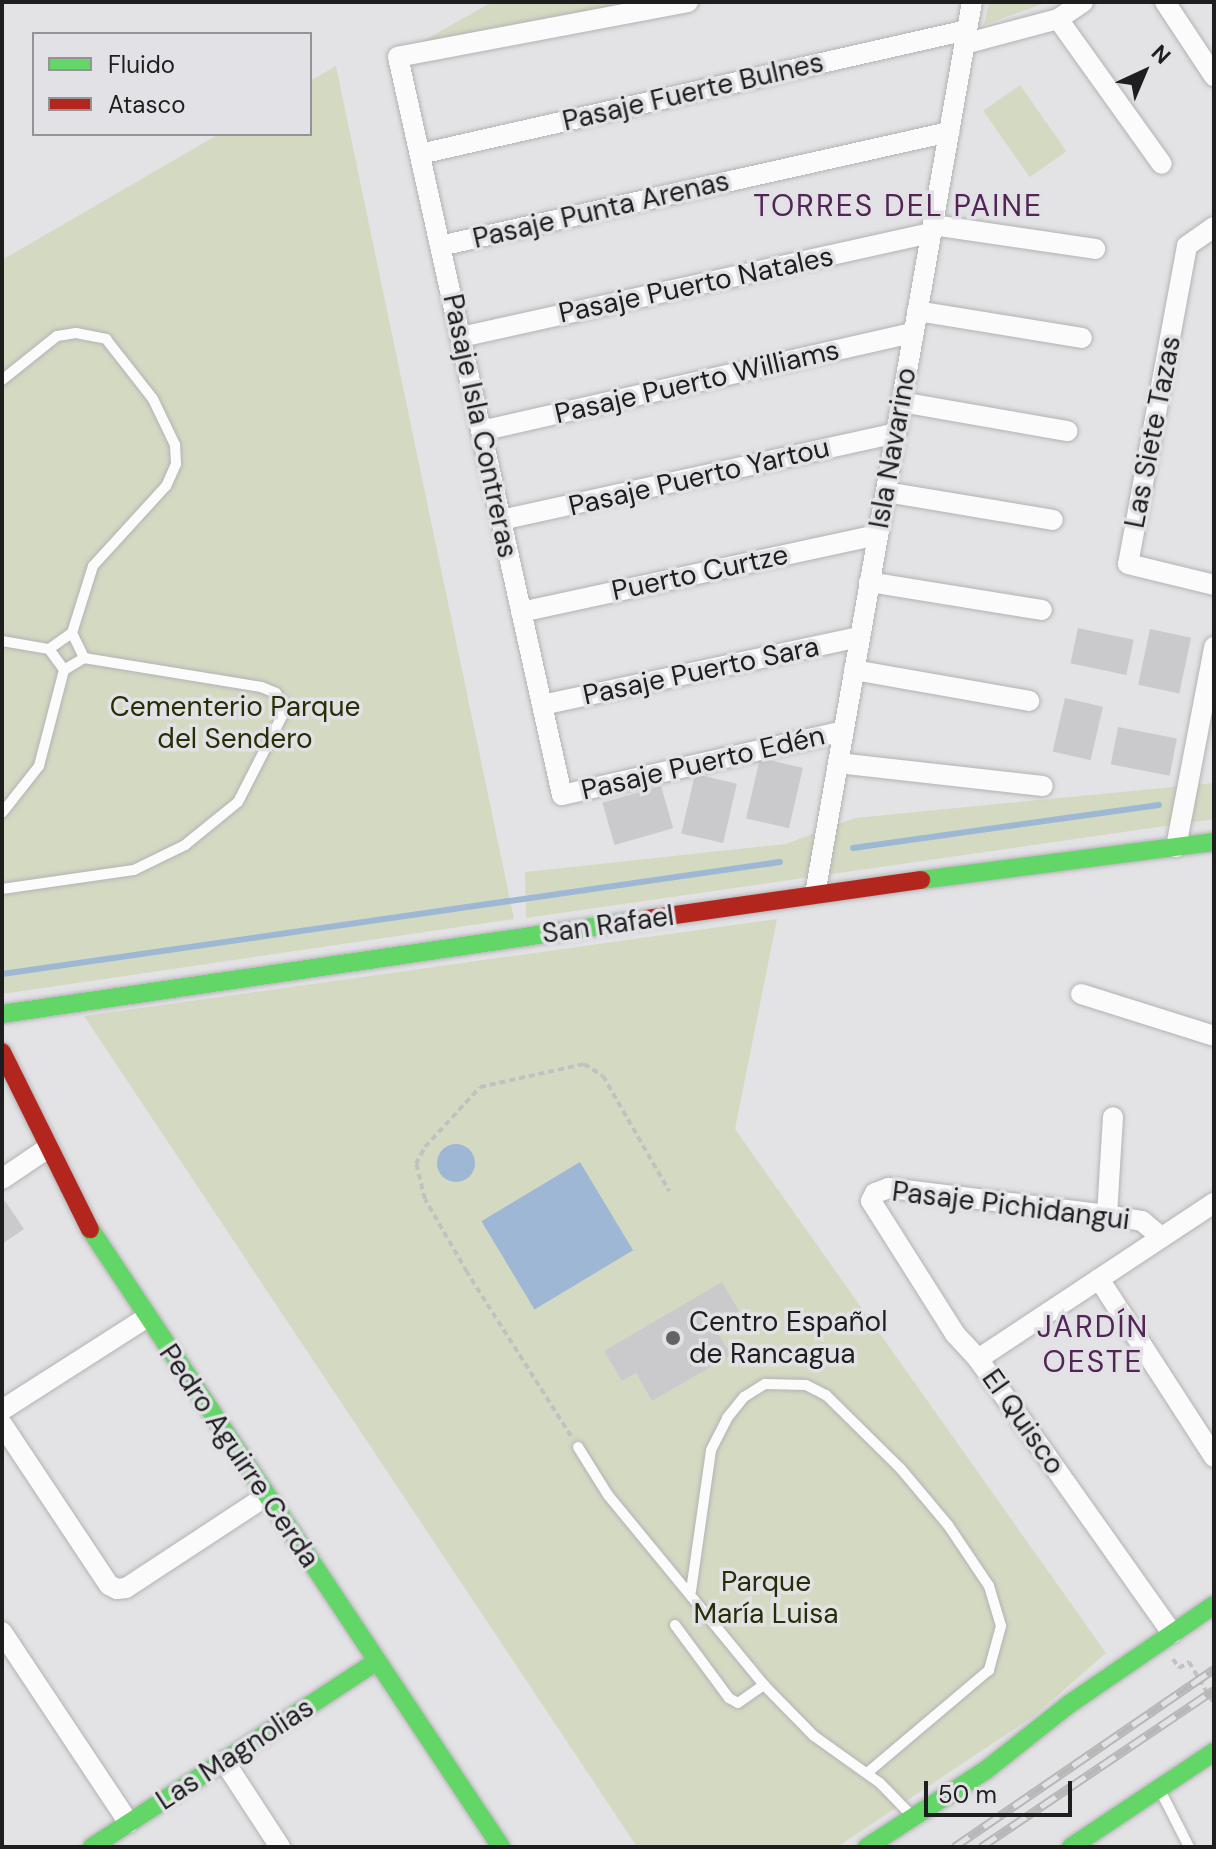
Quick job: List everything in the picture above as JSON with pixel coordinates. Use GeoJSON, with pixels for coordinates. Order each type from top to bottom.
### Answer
{"type":"FeatureCollection","features":[{"type":"Feature","properties":{"kind":"street","name":"Pasaje Isla Contreras"},"geometry":{"type":"LineString","coordinates":[[562,795],[398,57],[688,2]]}},
{"type":"Feature","properties":{"kind":"street","name":"Isla Navarino"},"geometry":{"type":"LineString","coordinates":[[815,894],[972,2]]}},
{"type":"Feature","properties":{"kind":"street","name":"Pasaje Fuerte Bulnes"},"geometry":{"type":"LineString","coordinates":[[420,154],[1058,19],[1083,2]]}},
{"type":"Feature","properties":{"kind":"street"},"geometry":{"type":"LineString","coordinates":[[1165,2],[1214,76]]}},
{"type":"Feature","properties":{"kind":"street"},"geometry":{"type":"LineString","coordinates":[[1058,19],[1162,164]]}},
{"type":"Feature","properties":{"kind":"street","name":"Pasaje Punta Arenas"},"geometry":{"type":"LineString","coordinates":[[440,246],[949,132]]}},
{"type":"Feature","properties":{"kind":"street","name":"Las Siete Tazas"},"geometry":{"type":"LineString","coordinates":[[1214,227],[1187,246],[1128,564],[1214,585]]}},
{"type":"Feature","properties":{"kind":"street"},"geometry":{"type":"LineString","coordinates":[[932,229],[1095,249]]}},
{"type":"Feature","properties":{"kind":"street","name":"Pasaje Puerto Natales"},"geometry":{"type":"LineString","coordinates":[[461,337],[932,229]]}},
{"type":"Feature","properties":{"kind":"street"},"geometry":{"type":"LineString","coordinates":[[917,311],[1082,338]]}},
{"type":"Feature","properties":{"kind":"street","name":"Pasaje Puerto Williams"},"geometry":{"type":"LineString","coordinates":[[481,431],[913,333]]}},
{"type":"Feature","properties":{"kind":"street"},"geometry":{"type":"LineString","coordinates":[[901,402],[1067,431]]}},
{"type":"Feature","properties":{"kind":"street","name":"Pasaje Puerto Yartou"},"geometry":{"type":"LineString","coordinates":[[501,520],[896,433]]}},
{"type":"Feature","properties":{"kind":"street"},"geometry":{"type":"LineString","coordinates":[[886,492],[1053,520]]}},
{"type":"Feature","properties":{"kind":"street","name":"Puerto Curtze"},"geometry":{"type":"LineString","coordinates":[[521,612],[878,535]]}},
{"type":"Feature","properties":{"kind":"street"},"geometry":{"type":"LineString","coordinates":[[869,582],[1042,610]]}},
{"type":"Feature","properties":{"kind":"street","name":"Pasaje Puerto Sara"},"geometry":{"type":"LineString","coordinates":[[542,705],[860,637]]}},
{"type":"Feature","properties":{"kind":"street"},"geometry":{"type":"LineString","coordinates":[[1176,847],[1204,748],[1214,647]]}},
{"type":"Feature","properties":{"kind":"street"},"geometry":{"type":"LineString","coordinates":[[854,670],[1029,701]]}},
{"type":"Feature","properties":{"kind":"street","name":"Pasaje Puerto Edén"},"geometry":{"type":"LineString","coordinates":[[562,795],[843,731]]}},
{"type":"Feature","properties":{"kind":"street"},"geometry":{"type":"LineString","coordinates":[[838,763],[1043,786]]}},
{"type":"Feature","properties":{"kind":"street","name":"San Rafael"},"geometry":{"type":"LineString","coordinates":[[2,1014],[815,894],[1214,842]]}},
{"type":"Feature","properties":{"kind":"street"},"geometry":{"type":"LineString","coordinates":[[1081,994],[1214,1036]]}},
{"type":"Feature","properties":{"kind":"street","name":"Pedro Aguirre Cerda"},"geometry":{"type":"LineString","coordinates":[[2,1052],[89,1231],[501,1847]]}},
{"type":"Feature","properties":{"kind":"street"},"geometry":{"type":"LineString","coordinates":[[1107,1215],[1113,1117]]}},
{"type":"Feature","properties":{"kind":"street"},"geometry":{"type":"LineString","coordinates":[[2,1179],[48,1148]]}},
{"type":"Feature","properties":{"kind":"street","name":"Pasaje Pichidangui"},"geometry":{"type":"LineString","coordinates":[[874,1211],[872,1197],[889,1188],[1142,1221],[1161,1237]]}},
{"type":"Feature","properties":{"kind":"street"},"geometry":{"type":"LineString","coordinates":[[978,1359],[1161,1237],[1212,1210]]}},
{"type":"Feature","properties":{"kind":"street","name":"El Quisco"},"geometry":{"type":"LineString","coordinates":[[874,1211],[960,1341],[978,1359],[1166,1637]]}},
{"type":"Feature","properties":{"kind":"street"},"geometry":{"type":"LineString","coordinates":[[1099,1279],[1214,1457]]}},
{"type":"Feature","properties":{"kind":"street"},"geometry":{"type":"LineString","coordinates":[[2,1410],[146,1318]]}},
{"type":"Feature","properties":{"kind":"street"},"geometry":{"type":"LineString","coordinates":[[2,1424],[109,1585],[117,1589],[126,1588],[266,1496]]}},
{"type":"Feature","properties":{"kind":"street"},"geometry":{"type":"LineString","coordinates":[[867,1847],[986,1770],[1214,1605]]}},
{"type":"Feature","properties":{"kind":"street"},"geometry":{"type":"LineString","coordinates":[[2,1632],[129,1823]]}},
{"type":"Feature","properties":{"kind":"street","name":"Las Magnolias"},"geometry":{"type":"LineString","coordinates":[[92,1847],[377,1661]]}},
{"type":"Feature","properties":{"kind":"street"},"geometry":{"type":"LineString","coordinates":[[1071,1847],[1214,1752]]}},
{"type":"Feature","properties":{"kind":"street"},"geometry":{"type":"LineString","coordinates":[[224,1761],[280,1847]]}},
{"type":"Feature","properties":{"kind":"lane"},"geometry":{"type":"LineString","coordinates":[[2,380],[57,336],[76,333],[106,339],[153,399],[175,445],[176,464],[166,486],[93,566],[72,633],[49,649],[2,641]]}},
{"type":"Feature","properties":{"kind":"lane"},"geometry":{"type":"LineString","coordinates":[[72,633],[84,658]]}},
{"type":"Feature","properties":{"kind":"lane"},"geometry":{"type":"LineString","coordinates":[[49,649],[64,670]]}},
{"type":"Feature","properties":{"kind":"lane"},"geometry":{"type":"LineString","coordinates":[[2,813],[39,766],[64,670],[84,658],[261,687],[276,693],[283,703],[283,714],[238,802],[185,845],[134,870],[2,889]]}},
{"type":"Feature","properties":{"kind":"lane"},"geometry":{"type":"LineString","coordinates":[[691,1591],[711,1450],[727,1418],[744,1397],[765,1384],[806,1385],[826,1395],[901,1469],[948,1525],[989,1586],[1001,1626],[989,1670],[867,1773]]}},
{"type":"Feature","properties":{"kind":"lane"},"geometry":{"type":"LineString","coordinates":[[578,1447],[608,1495],[691,1591],[764,1685],[814,1736],[867,1773],[912,1816]]}},
{"type":"Feature","properties":{"kind":"lane"},"geometry":{"type":"LineString","coordinates":[[675,1625],[729,1698],[738,1703],[764,1685]]}},
{"type":"Feature","properties":{"kind":"lane"},"geometry":{"type":"LineString","coordinates":[[1159,1788],[1189,1847]]}},
{"type":"Feature","properties":{"kind":"path"},"geometry":{"type":"LineString","coordinates":[[578,1447],[467,1272],[425,1199],[416,1164],[425,1147],[480,1087],[584,1064],[603,1076],[669,1191]]}},
{"type":"Feature","properties":{"kind":"path"},"geometry":{"type":"LineString","coordinates":[[1166,1637],[1179,1668],[1189,1662],[1214,1704]]}},
{"type":"Feature","properties":{"kind":"green space"},"geometry":{"type":"Polygon","coordinates":[[[492,2],[638,2],[420,43],[492,2]]]}},
{"type":"Feature","properties":{"kind":"green space"},"geometry":{"type":"Polygon","coordinates":[[[989,2],[1048,2],[984,25],[989,2]]]}},
{"type":"Feature","properties":{"kind":"green space","name":"Cementerio Parque del Sendero"},"geometry":{"type":"Polygon","coordinates":[[[336,66],[514,919],[2,994],[2,260],[216,136],[312,136],[312,80],[336,66]]]}},
{"type":"Feature","properties":{"kind":"green space"},"geometry":{"type":"Polygon","coordinates":[[[1020,85],[1066,151],[1030,177],[983,111],[1020,85]]]}},
{"type":"Feature","properties":{"kind":"green space"},"geometry":{"type":"Polygon","coordinates":[[[1214,783],[1214,819],[526,918],[525,872],[786,844],[855,818],[1214,783]]]}},
{"type":"Feature","properties":{"kind":"green space","name":"Parque María Luisa"},"geometry":{"type":"Polygon","coordinates":[[[777,919],[735,1129],[1106,1653],[1034,1716],[837,1847],[637,1847],[84,1016],[777,919]]]}},
{"type":"Feature","properties":{"kind":"water"},"geometry":{"type":"Polygon","coordinates":[[[456,1144],[470,1149],[475,1163],[470,1177],[456,1182],[442,1177],[437,1163],[442,1149],[456,1144]]]}},
{"type":"Feature","properties":{"kind":"water"},"geometry":{"type":"Polygon","coordinates":[[[580,1162],[633,1250],[534,1310],[481,1221],[580,1162]]]}},
{"type":"Feature","properties":{"kind":"building"},"geometry":{"type":"Polygon","coordinates":[[[1078,628],[1134,640],[1126,675],[1071,663],[1078,628]]]}},
{"type":"Feature","properties":{"kind":"building"},"geometry":{"type":"Polygon","coordinates":[[[1150,629],[1191,638],[1179,693],[1138,685],[1150,629]]]}},
{"type":"Feature","properties":{"kind":"building"},"geometry":{"type":"Polygon","coordinates":[[[1065,698],[1103,707],[1091,760],[1053,752],[1065,698]]]}},
{"type":"Feature","properties":{"kind":"building"},"geometry":{"type":"Polygon","coordinates":[[[1118,727],[1177,738],[1170,776],[1111,764],[1118,727]]]}},
{"type":"Feature","properties":{"kind":"building"},"geometry":{"type":"Polygon","coordinates":[[[760,758],[803,768],[789,828],[746,818],[760,758]]]}},
{"type":"Feature","properties":{"kind":"building"},"geometry":{"type":"Polygon","coordinates":[[[695,774],[737,784],[723,843],[681,833],[695,774]]]}},
{"type":"Feature","properties":{"kind":"building"},"geometry":{"type":"Polygon","coordinates":[[[661,786],[673,828],[614,845],[602,803],[661,786]]]}},
{"type":"Feature","properties":{"kind":"building"},"geometry":{"type":"Polygon","coordinates":[[[5,1201],[24,1229],[2,1244],[2,1203],[5,1201]]]}},
{"type":"Feature","properties":{"kind":"building","name":"Centro Español de Rancagua"},"geometry":{"type":"Polygon","coordinates":[[[722,1282],[739,1311],[713,1325],[731,1355],[652,1401],[636,1373],[622,1381],[604,1351],[722,1282]]]}},
{"type":"Feature","properties":{"kind":"waterway"},"geometry":{"type":"LineString","coordinates":[[853,848],[1159,805]]}},
{"type":"Feature","properties":{"kind":"waterway"},"geometry":{"type":"LineString","coordinates":[[2,974],[780,862]]}},
{"type":"Feature","properties":{"kind":"railway"},"geometry":{"type":"LineString","coordinates":[[954,1847],[1214,1669]]}},
{"type":"Feature","properties":{"kind":"railway"},"geometry":{"type":"LineString","coordinates":[[981,1847],[1214,1690]]}},
{"type":"Feature","properties":{"kind":"traffic: fast"},"geometry":{"type":"LineString","coordinates":[[921,880],[1214,842]]}},
{"type":"Feature","properties":{"kind":"traffic: fast"},"geometry":{"type":"LineString","coordinates":[[2,1014],[647,919]]}},
{"type":"Feature","properties":{"kind":"traffic: fast"},"geometry":{"type":"LineString","coordinates":[[90,1229],[501,1847]]}},
{"type":"Feature","properties":{"kind":"traffic: fast"},"geometry":{"type":"LineString","coordinates":[[867,1847],[986,1770],[1068,1705],[1214,1605]]}},
{"type":"Feature","properties":{"kind":"traffic: fast"},"geometry":{"type":"LineString","coordinates":[[92,1847],[377,1661]]}},
{"type":"Feature","properties":{"kind":"traffic: fast"},"geometry":{"type":"LineString","coordinates":[[1071,1847],[1214,1752]]}},
{"type":"Feature","properties":{"kind":"traffic: jam"},"geometry":{"type":"LineString","coordinates":[[647,919],[921,880]]}},
{"type":"Feature","properties":{"kind":"traffic: jam"},"geometry":{"type":"LineString","coordinates":[[2,1052],[90,1229]]}},
{"type":"Feature","properties":{"kind":"place","name":"Centro Español de Rancagua"},"geometry":{"type":"Point","coordinates":[673,1338]}},
{"type":"Feature","properties":{"kind":"district","name":"TORRES DEL PAINE"},"geometry":{"type":"Point","coordinates":[898,206]}},
{"type":"Feature","properties":{"kind":"district","name":"JARDÍN OESTE"},"geometry":{"type":"Point","coordinates":[1093,1344]}}]}
